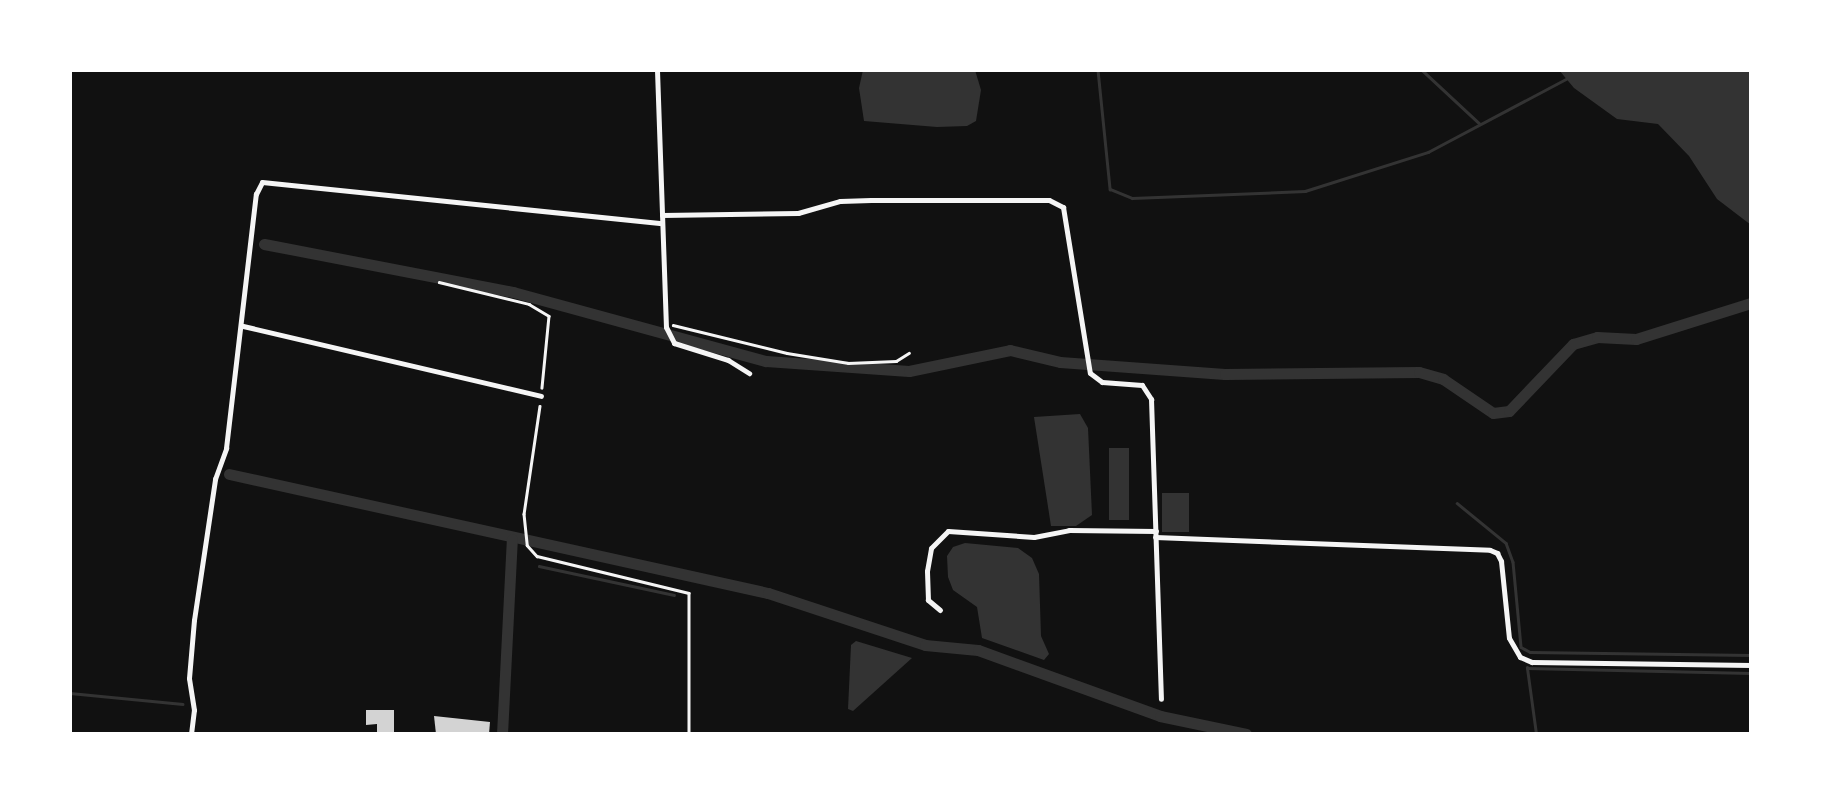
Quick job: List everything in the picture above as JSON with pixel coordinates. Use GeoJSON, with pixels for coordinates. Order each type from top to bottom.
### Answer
{"type":"FeatureCollection","features":[{"type":"Feature","properties":{"kind":"street"},"geometry":{"type":"LineString","coordinates":[[657,70],[666,325],[670,337],[686,349],[728,360],[750,374]]}},
{"type":"Feature","properties":{"kind":"street"},"geometry":{"type":"LineString","coordinates":[[191,734],[194,710],[189,678],[194,620],[215,479],[226,448],[256,194],[262,182],[662,219],[798,213],[856,201],[1050,200],[1062,208],[1086,364],[1095,378],[1134,383],[1148,390],[1161,699]]}},
{"type":"Feature","properties":{"kind":"street"},"geometry":{"type":"LineString","coordinates":[[242,326],[541,396]]}},
{"type":"Feature","properties":{"kind":"street"},"geometry":{"type":"LineString","coordinates":[[940,610],[926,594],[927,571],[936,539],[948,530],[1034,537],[1069,530],[1490,550],[1497,553],[1500,561],[1509,638],[1520,658],[1532,662],[1751,665]]}},
{"type":"Feature","properties":{"kind":"path"},"geometry":{"type":"LineString","coordinates":[[440,282],[529,304],[548,316],[527,544],[537,556],[689,592],[689,734]]}},
{"type":"Feature","properties":{"kind":"path"},"geometry":{"type":"LineString","coordinates":[[666,325],[788,353],[848,362],[896,361],[909,352]]}},
{"type":"Feature","properties":{"kind":"shaded area"},"geometry":{"type":"Polygon","coordinates":[[[863,70],[975,70],[981,90],[976,121],[967,126],[937,127],[864,121],[859,88],[863,70]]]}},
{"type":"Feature","properties":{"kind":"shaded area"},"geometry":{"type":"Polygon","coordinates":[[[1559,70],[1751,70],[1751,225],[1717,199],[1689,156],[1658,124],[1617,119],[1574,88],[1559,70]]]}},
{"type":"Feature","properties":{"kind":"shaded area"},"geometry":{"type":"Polygon","coordinates":[[[1080,414],[1088,428],[1092,515],[1076,526],[1051,526],[1034,417],[1080,414]]]}},
{"type":"Feature","properties":{"kind":"shaded area"},"geometry":{"type":"Polygon","coordinates":[[[1109,448],[1129,448],[1129,520],[1109,520],[1109,448]]]}},
{"type":"Feature","properties":{"kind":"shaded area"},"geometry":{"type":"Polygon","coordinates":[[[1162,493],[1189,493],[1189,532],[1162,532],[1162,493]]]}},
{"type":"Feature","properties":{"kind":"shaded area"},"geometry":{"type":"Polygon","coordinates":[[[965,543],[1018,548],[1032,558],[1039,574],[1041,636],[1049,654],[1044,660],[982,638],[977,607],[953,590],[948,577],[947,556],[953,547],[965,543]]]}},
{"type":"Feature","properties":{"kind":"shaded area"},"geometry":{"type":"Polygon","coordinates":[[[856,641],[912,658],[853,711],[848,709],[851,645],[856,641]]]}},
{"type":"Feature","properties":{"kind":"building"},"geometry":{"type":"Polygon","coordinates":[[[366,710],[394,710],[394,734],[377,734],[377,724],[366,725],[366,710]]]}},
{"type":"Feature","properties":{"kind":"building"},"geometry":{"type":"Polygon","coordinates":[[[434,716],[490,722],[489,734],[436,734],[434,716]]]}},
{"type":"Feature","properties":{"kind":"waterway"},"geometry":{"type":"LineString","coordinates":[[1098,70],[1110,189],[1132,198],[1305,191],[1428,152],[1566,79]]}},
{"type":"Feature","properties":{"kind":"waterway"},"geometry":{"type":"LineString","coordinates":[[1422,70],[1479,123]]}},
{"type":"Feature","properties":{"kind":"waterway"},"geometry":{"type":"LineString","coordinates":[[264,244],[513,292],[766,361],[909,371],[1010,350],[1060,362],[1225,374],[1419,372],[1443,379],[1493,413],[1509,411],[1573,344],[1597,337],[1636,339],[1751,303]]}},
{"type":"Feature","properties":{"kind":"waterway"},"geometry":{"type":"LineString","coordinates":[[229,474],[768,593],[925,645],[978,650],[1160,716],[1246,734]]}},
{"type":"Feature","properties":{"kind":"waterway"},"geometry":{"type":"LineString","coordinates":[[1457,503],[1506,543],[1513,562],[1521,647],[1530,652],[1751,655]]}},
{"type":"Feature","properties":{"kind":"waterway"},"geometry":{"type":"LineString","coordinates":[[502,734],[512,539]]}},
{"type":"Feature","properties":{"kind":"waterway"},"geometry":{"type":"LineString","coordinates":[[539,566],[674,595]]}},
{"type":"Feature","properties":{"kind":"waterway"},"geometry":{"type":"LineString","coordinates":[[1536,734],[1527,668],[1751,673]]}},
{"type":"Feature","properties":{"kind":"waterway"},"geometry":{"type":"LineString","coordinates":[[70,693],[182,704]]}}]}
